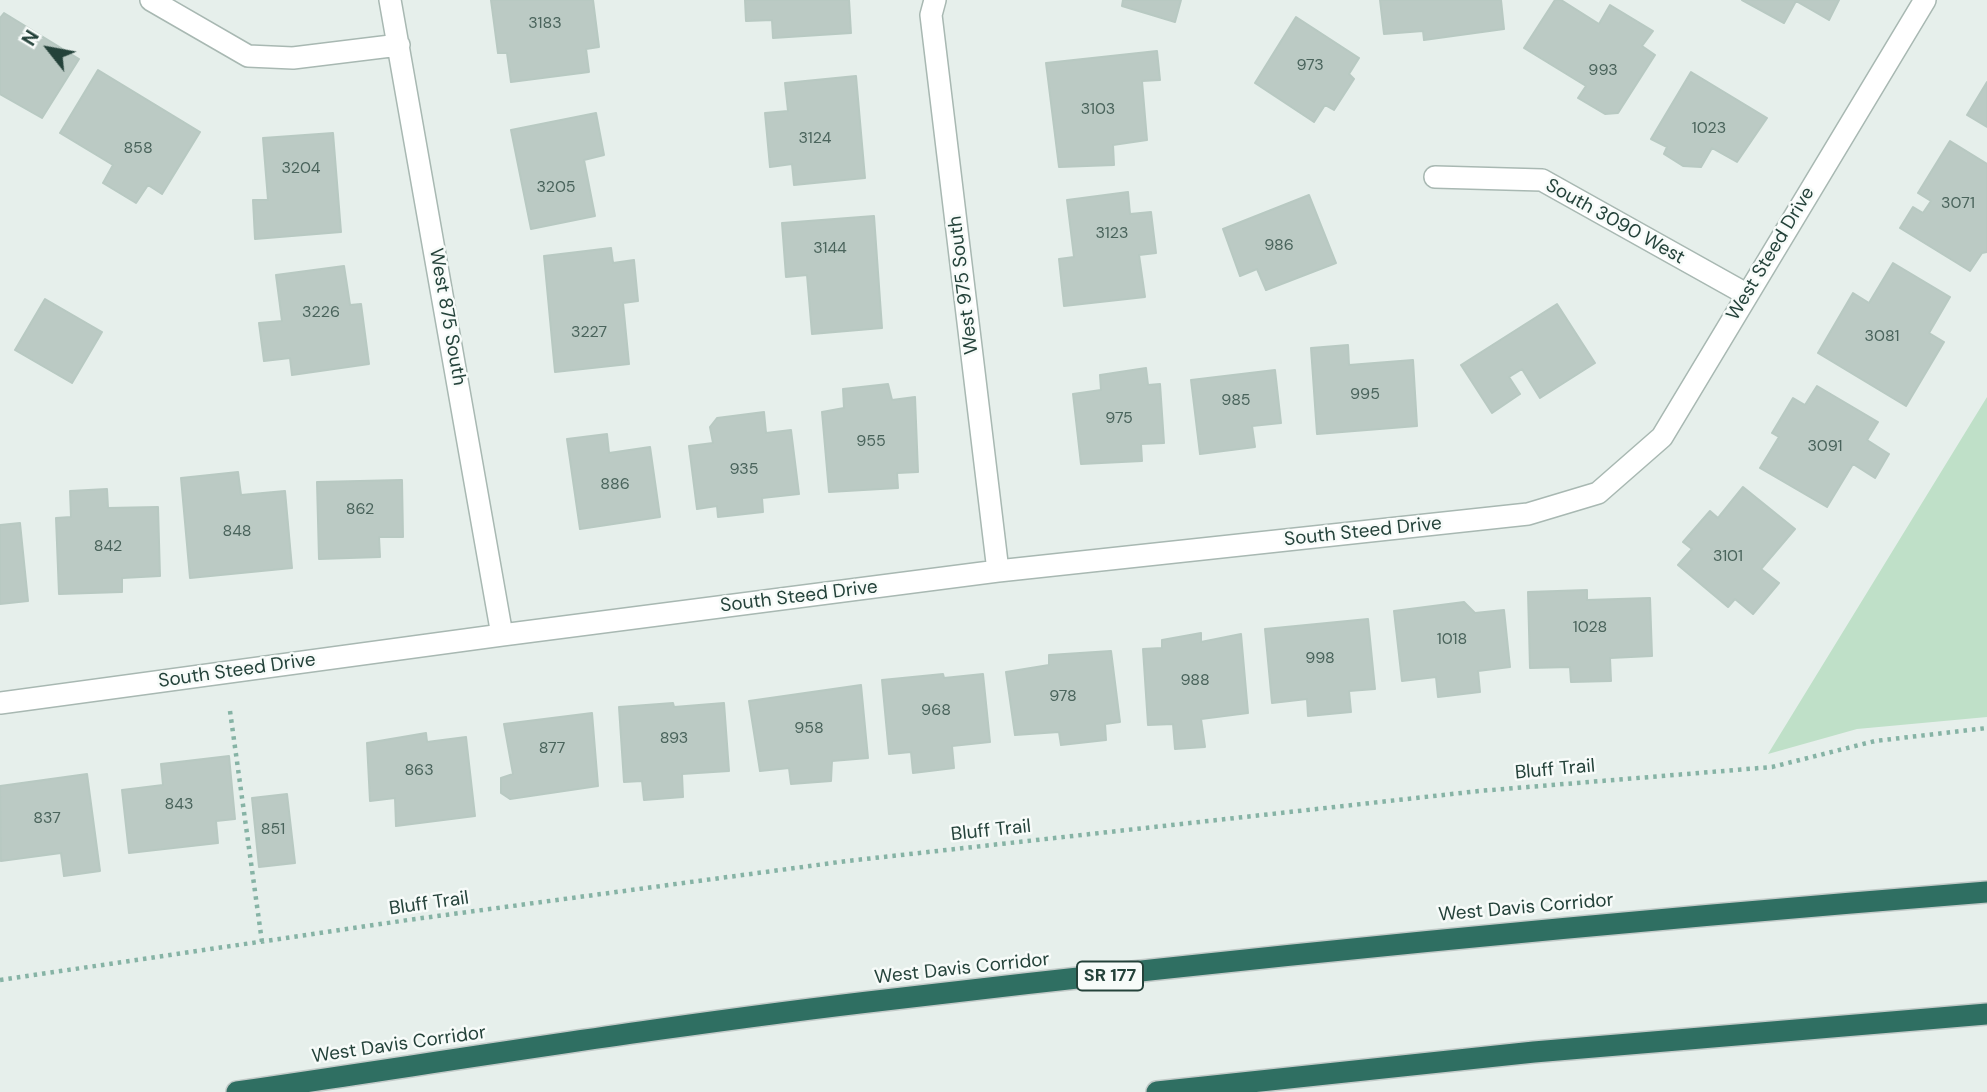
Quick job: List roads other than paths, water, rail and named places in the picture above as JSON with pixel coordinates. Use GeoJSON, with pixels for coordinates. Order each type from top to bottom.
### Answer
{"type":"FeatureCollection","features":[{"type":"Feature","properties":{"kind":"highway","name":"West Davis Corridor"},"geometry":{"type":"LineString","coordinates":[[237,1092],[652,1031],[893,999],[1412,942],[1662,918],[1987,892]]}},
{"type":"Feature","properties":{"kind":"highway"},"geometry":{"type":"LineString","coordinates":[[1157,1092],[1534,1052],[1987,1014]]}},
{"type":"Feature","properties":{"kind":"street"},"geometry":{"type":"LineString","coordinates":[[151,0],[248,56],[293,58],[399,45]]}},
{"type":"Feature","properties":{"kind":"street","name":"West 875 South"},"geometry":{"type":"LineString","coordinates":[[390,0],[502,635]]}},
{"type":"Feature","properties":{"kind":"street","name":"West 975 South"},"geometry":{"type":"LineString","coordinates":[[935,0],[931,15],[998,571]]}},
{"type":"Feature","properties":{"kind":"street","name":"West Steed Drive"},"geometry":{"type":"LineString","coordinates":[[1598,493],[1662,437],[1925,0]]}},
{"type":"Feature","properties":{"kind":"street","name":"South 3090 West"},"geometry":{"type":"LineString","coordinates":[[1435,177],[1542,180],[1746,294]]}},
{"type":"Feature","properties":{"kind":"street","name":"South Steed Drive"},"geometry":{"type":"LineString","coordinates":[[0,703],[998,571],[1528,514],[1598,493]]}}]}
